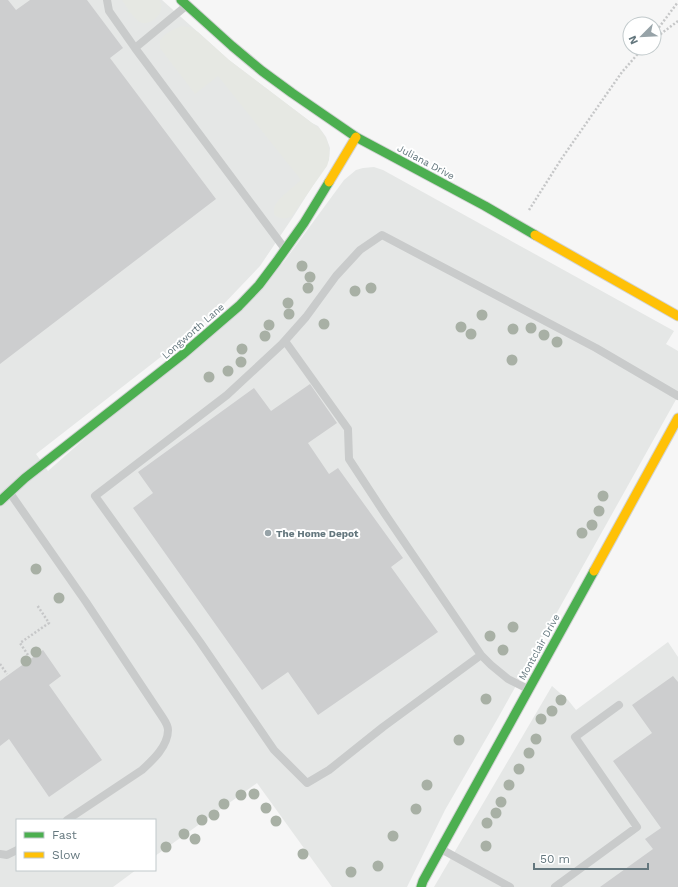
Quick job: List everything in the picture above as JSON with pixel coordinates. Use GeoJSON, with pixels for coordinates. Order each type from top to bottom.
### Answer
{"type":"FeatureCollection","features":[{"type":"Feature","properties":{"kind":"street","name":"Juliana Drive"},"geometry":{"type":"LineString","coordinates":[[184,3],[262,71],[356,137],[478,202],[678,316]]}},
{"type":"Feature","properties":{"kind":"street","name":"Longworth Lane"},"geometry":{"type":"LineString","coordinates":[[0,501],[25,478],[182,356],[233,311],[259,285],[304,222],[356,137]]}},
{"type":"Feature","properties":{"kind":"street","name":"Montclair Drive"},"geometry":{"type":"LineString","coordinates":[[421,887],[678,418]]}},
{"type":"Feature","properties":{"kind":"lane"},"geometry":{"type":"LineString","coordinates":[[107,0],[109,11],[135,48],[286,249]]}},
{"type":"Feature","properties":{"kind":"lane"},"geometry":{"type":"LineString","coordinates":[[135,48],[184,3]]}},
{"type":"Feature","properties":{"kind":"lane"},"geometry":{"type":"LineString","coordinates":[[481,655],[383,727],[329,770],[306,783],[274,750],[200,642],[95,496],[227,395],[285,341],[306,317],[336,276],[360,250],[382,235],[596,348],[678,396]]}},
{"type":"Feature","properties":{"kind":"lane"},"geometry":{"type":"LineString","coordinates":[[285,341],[348,429],[349,459],[352,465],[481,655],[508,679],[529,689]]}},
{"type":"Feature","properties":{"kind":"lane"},"geometry":{"type":"LineString","coordinates":[[10,492],[125,660],[168,728],[167,738],[152,761],[142,770],[68,819]]}},
{"type":"Feature","properties":{"kind":"lane"},"geometry":{"type":"LineString","coordinates":[[556,887],[637,827],[575,737],[619,705]]}},
{"type":"Feature","properties":{"kind":"lane"},"geometry":{"type":"LineString","coordinates":[[441,849],[510,887]]}},
{"type":"Feature","properties":{"kind":"lane"},"geometry":{"type":"LineString","coordinates":[[0,854],[7,855],[16,850]]}},
{"type":"Feature","properties":{"kind":"path"},"geometry":{"type":"LineString","coordinates":[[662,23],[678,2]]}},
{"type":"Feature","properties":{"kind":"path"},"geometry":{"type":"LineString","coordinates":[[662,33],[678,21]]}},
{"type":"Feature","properties":{"kind":"path"},"geometry":{"type":"LineString","coordinates":[[518,226],[562,158],[622,72],[636,56]]}},
{"type":"Feature","properties":{"kind":"path"},"geometry":{"type":"LineString","coordinates":[[28,655],[20,643],[49,623],[37,605]]}},
{"type":"Feature","properties":{"kind":"path"},"geometry":{"type":"LineString","coordinates":[[0,664],[7,674]]}},
{"type":"Feature","properties":{"kind":"shaded area"},"geometry":{"type":"Polygon","coordinates":[[[0,0],[162,0],[229,60],[318,126],[326,137],[330,148],[329,160],[260,266],[219,309],[171,349],[36,454],[48,471],[283,263],[344,180],[356,170],[363,168],[374,167],[383,170],[674,331],[666,344],[678,351],[678,396],[445,810],[407,887],[332,887],[257,783],[156,855],[156,819],[16,819],[16,871],[135,871],[113,887],[0,887],[0,0]]]}},
{"type":"Feature","properties":{"kind":"shaded area"},"geometry":{"type":"Polygon","coordinates":[[[122,0],[159,0],[161,4],[160,13],[149,22],[140,22],[130,12],[122,0]]]}},
{"type":"Feature","properties":{"kind":"shaded area"},"geometry":{"type":"Polygon","coordinates":[[[181,26],[189,27],[198,32],[229,60],[317,127],[325,136],[329,148],[329,160],[327,166],[291,217],[278,217],[274,214],[274,208],[282,196],[301,180],[218,76],[195,94],[160,48],[160,41],[164,36],[181,26]]]}},
{"type":"Feature","properties":{"kind":"shaded area"},"geometry":{"type":"Polygon","coordinates":[[[668,642],[678,657],[678,887],[434,887],[552,686],[568,700],[576,710],[668,642]]]}},
{"type":"Feature","properties":{"kind":"building"},"geometry":{"type":"Polygon","coordinates":[[[0,0],[8,0],[16,10],[30,0],[87,0],[123,48],[110,58],[216,199],[0,364],[0,0]]]}},
{"type":"Feature","properties":{"kind":"building","name":"The Home Depot"},"geometry":{"type":"Polygon","coordinates":[[[310,384],[337,423],[308,443],[329,474],[338,468],[403,558],[391,567],[438,632],[318,715],[288,672],[262,690],[133,508],[153,493],[138,472],[254,388],[271,411],[310,384]]]}},
{"type":"Feature","properties":{"kind":"building"},"geometry":{"type":"Polygon","coordinates":[[[43,650],[61,676],[49,685],[102,760],[49,797],[9,739],[0,746],[0,681],[43,650]]]}},
{"type":"Feature","properties":{"kind":"building"},"geometry":{"type":"Polygon","coordinates":[[[673,676],[678,682],[678,887],[600,887],[653,849],[645,839],[661,828],[613,761],[652,733],[632,705],[673,676]]]}},
{"type":"Feature","properties":{"kind":"traffic: fast"},"geometry":{"type":"LineString","coordinates":[[181,0],[262,71],[356,137],[485,206],[535,235]]}},
{"type":"Feature","properties":{"kind":"traffic: fast"},"geometry":{"type":"LineString","coordinates":[[0,501],[25,478],[182,355],[239,306],[259,285],[277,261],[304,223],[329,182]]}},
{"type":"Feature","properties":{"kind":"traffic: fast"},"geometry":{"type":"LineString","coordinates":[[421,887],[594,571]]}},
{"type":"Feature","properties":{"kind":"traffic: slow"},"geometry":{"type":"LineString","coordinates":[[329,182],[356,137]]}},
{"type":"Feature","properties":{"kind":"traffic: slow"},"geometry":{"type":"LineString","coordinates":[[535,235],[678,316]]}},
{"type":"Feature","properties":{"kind":"traffic: slow"},"geometry":{"type":"LineString","coordinates":[[594,571],[678,418]]}},
{"type":"Feature","properties":{"kind":"place","name":"The Home Depot"},"geometry":{"type":"Point","coordinates":[268,533]}}]}
